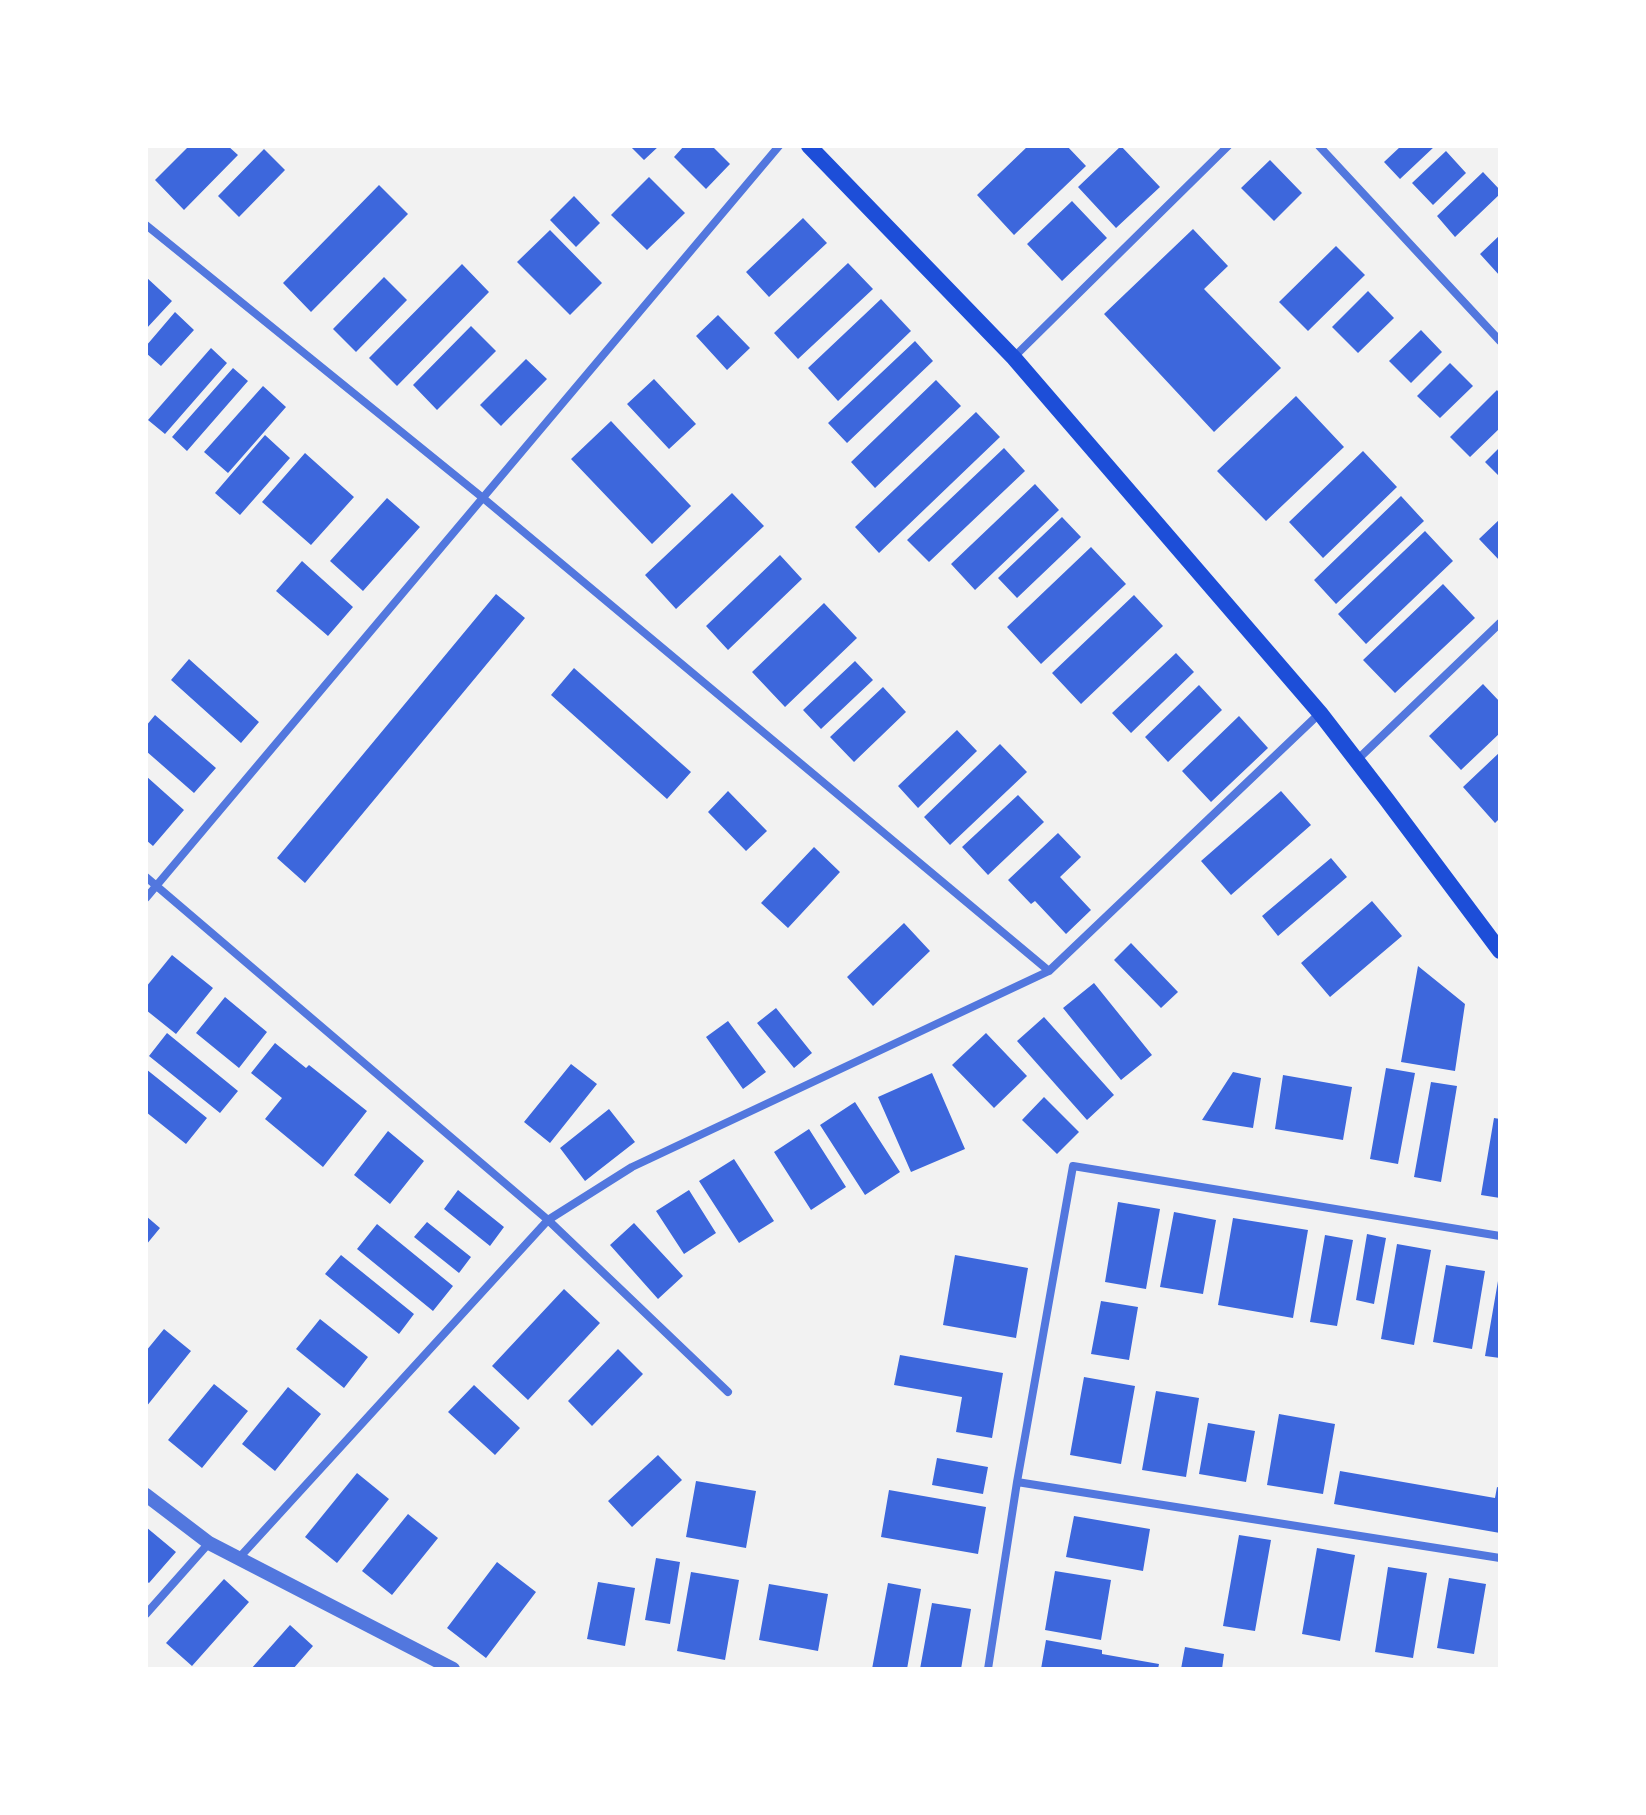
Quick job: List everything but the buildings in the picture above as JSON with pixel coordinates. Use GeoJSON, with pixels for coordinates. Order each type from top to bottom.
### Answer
{"type":"FeatureCollection","features":[{"type":"Feature","properties":{"kind":"main road"},"geometry":{"type":"LineString","coordinates":[[809,146],[1014,358],[1320,713],[1500,951]]}},
{"type":"Feature","properties":{"kind":"street"},"geometry":{"type":"LineString","coordinates":[[146,898],[779,146]]}},
{"type":"Feature","properties":{"kind":"street"},"geometry":{"type":"LineString","coordinates":[[1014,358],[1228,146]]}},
{"type":"Feature","properties":{"kind":"street"},"geometry":{"type":"LineString","coordinates":[[1319,146],[1500,341]]}},
{"type":"Feature","properties":{"kind":"street"},"geometry":{"type":"LineString","coordinates":[[146,225],[483,498],[1049,971]]}},
{"type":"Feature","properties":{"kind":"street"},"geometry":{"type":"LineString","coordinates":[[1357,761],[1500,623]]}},
{"type":"Feature","properties":{"kind":"street"},"geometry":{"type":"LineString","coordinates":[[238,1559],[548,1220],[632,1167],[1049,971],[1320,713]]}},
{"type":"Feature","properties":{"kind":"street"},"geometry":{"type":"LineString","coordinates":[[146,877],[548,1220],[728,1392]]}},
{"type":"Feature","properties":{"kind":"street"},"geometry":{"type":"LineString","coordinates":[[988,1669],[1017,1482],[1073,1166],[1500,1236]]}},
{"type":"Feature","properties":{"kind":"street"},"geometry":{"type":"LineString","coordinates":[[1017,1482],[1500,1558]]}},
{"type":"Feature","properties":{"kind":"street"},"geometry":{"type":"LineString","coordinates":[[146,1495],[209,1543],[453,1669]]}},
{"type":"Feature","properties":{"kind":"street"},"geometry":{"type":"LineString","coordinates":[[146,1614],[209,1543]]}}]}
